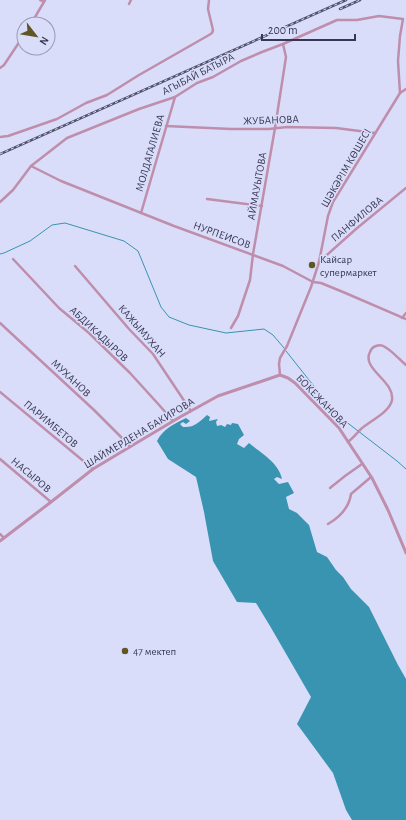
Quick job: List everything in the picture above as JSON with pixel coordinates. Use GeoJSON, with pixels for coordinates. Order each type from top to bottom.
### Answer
{"type":"FeatureCollection","features":[{"type":"Feature","properties":{"kind":"street"},"geometry":{"type":"LineString","coordinates":[[37,16],[45,1],[40,0]]}},
{"type":"Feature","properties":{"kind":"street"},"geometry":{"type":"LineString","coordinates":[[129,4],[131,0]]}},
{"type":"Feature","properties":{"kind":"street"},"geometry":{"type":"LineString","coordinates":[[0,137],[8,136],[57,119],[86,103],[107,95],[146,71],[209,36],[212,33],[212,27],[208,9],[209,0]]}},
{"type":"Feature","properties":{"kind":"street","name":"АГЫБАЙ БАТЫРА"},"geometry":{"type":"LineString","coordinates":[[0,202],[13,190],[31,166],[68,138],[140,109],[175,97],[197,83],[213,77],[262,52],[337,20],[357,20],[379,16],[403,19],[398,61],[400,94]]}},
{"type":"Feature","properties":{"kind":"street","name":"АЙМАУЫТОВА"},"geometry":{"type":"LineString","coordinates":[[231,328],[238,316],[250,280],[286,57],[283,44]]}},
{"type":"Feature","properties":{"kind":"street"},"geometry":{"type":"LineString","coordinates":[[0,68],[16,47]]}},
{"type":"Feature","properties":{"kind":"street","name":"ШӘКӘРІМ КӨШЕСІ"},"geometry":{"type":"LineString","coordinates":[[283,352],[287,346],[313,282],[319,262],[328,216],[334,202],[400,94],[406,88]]}},
{"type":"Feature","properties":{"kind":"street","name":"МОЛДАГАЛИЕВА"},"geometry":{"type":"LineString","coordinates":[[141,213],[175,97]]}},
{"type":"Feature","properties":{"kind":"street","name":"ЖУБАНОВА"},"geometry":{"type":"LineString","coordinates":[[166,126],[231,129],[287,127],[336,128],[376,133]]}},
{"type":"Feature","properties":{"kind":"street","name":"НУРПЕИСОВ"},"geometry":{"type":"LineString","coordinates":[[31,166],[61,182],[253,254],[283,266],[313,282],[321,283],[406,319]]}},
{"type":"Feature","properties":{"kind":"street","name":"ПАНФИЛОВА"},"geometry":{"type":"LineString","coordinates":[[319,262],[406,188]]}},
{"type":"Feature","properties":{"kind":"street"},"geometry":{"type":"LineString","coordinates":[[207,200],[262,206]]}},
{"type":"Feature","properties":{"kind":"street","name":"АБДИКАДЫРОВ"},"geometry":{"type":"LineString","coordinates":[[13,259],[59,308],[89,333],[130,373],[173,421]]}},
{"type":"Feature","properties":{"kind":"street","name":"КАЖЫМУХАН"},"geometry":{"type":"LineString","coordinates":[[75,266],[129,329],[153,354],[191,411]]}},
{"type":"Feature","properties":{"kind":"street"},"geometry":{"type":"LineString","coordinates":[[402,318],[406,313]]}},
{"type":"Feature","properties":{"kind":"street","name":"МУХАНОВ"},"geometry":{"type":"LineString","coordinates":[[0,323],[94,410],[130,446]]}},
{"type":"Feature","properties":{"kind":"street"},"geometry":{"type":"LineString","coordinates":[[348,442],[361,429],[387,409],[392,401],[392,395],[387,383],[369,363],[368,358],[371,349],[374,346],[384,346],[406,365]]}},
{"type":"Feature","properties":{"kind":"street","name":"БОКЕЖАНОВА"},"geometry":{"type":"LineString","coordinates":[[283,352],[279,364],[280,375],[295,383],[331,420],[348,442],[371,477],[388,510],[406,553]]}},
{"type":"Feature","properties":{"kind":"street","name":"ШАЙМЕРДЕНА БАКИРОВА"},"geometry":{"type":"LineString","coordinates":[[0,541],[93,469],[130,446],[218,396],[280,375]]}},
{"type":"Feature","properties":{"kind":"street","name":"ПАРИМБЕТОВ"},"geometry":{"type":"LineString","coordinates":[[0,392],[93,469]]}},
{"type":"Feature","properties":{"kind":"street","name":"НАСЫРОВ"},"geometry":{"type":"LineString","coordinates":[[0,459],[51,502]]}},
{"type":"Feature","properties":{"kind":"street"},"geometry":{"type":"LineString","coordinates":[[330,488],[362,464]]}},
{"type":"Feature","properties":{"kind":"street"},"geometry":{"type":"LineString","coordinates":[[328,524],[336,519],[347,507],[351,494],[371,477]]}},
{"type":"Feature","properties":{"kind":"street"},"geometry":{"type":"LineString","coordinates":[[0,534],[4,538]]}},
{"type":"Feature","properties":{"kind":"water"},"geometry":{"type":"Polygon","coordinates":[[[207,415],[210,417],[209,421],[218,419],[216,422],[217,426],[221,425],[225,427],[227,424],[238,424],[244,435],[239,439],[237,444],[244,448],[249,443],[269,459],[277,468],[282,479],[277,477],[274,479],[279,484],[288,482],[294,493],[286,497],[289,509],[297,513],[309,525],[317,552],[327,557],[351,589],[369,607],[406,679],[406,820],[352,820],[346,810],[333,773],[297,724],[311,697],[256,603],[237,602],[213,561],[196,477],[168,459],[157,441],[169,427],[177,422],[186,418],[190,421],[186,424],[183,422],[180,424],[183,427],[190,427],[207,415]]]}},
{"type":"Feature","properties":{"kind":"waterway"},"geometry":{"type":"LineString","coordinates":[[0,254],[30,241],[52,225],[65,223],[124,241],[138,251],[161,307],[169,317],[189,325],[226,333],[264,329],[273,335],[284,348]]}},
{"type":"Feature","properties":{"kind":"waterway"},"geometry":{"type":"LineString","coordinates":[[286,351],[336,414],[406,469]]}},
{"type":"Feature","properties":{"kind":"railway"},"geometry":{"type":"LineString","coordinates":[[0,154],[346,0]]}},
{"type":"Feature","properties":{"kind":"railway"},"geometry":{"type":"LineString","coordinates":[[340,9],[360,0]]}},
{"type":"Feature","properties":{"kind":"place","name":"Кайсар супермаркет"},"geometry":{"type":"Point","coordinates":[312,265]}},
{"type":"Feature","properties":{"kind":"place","name":"47 мектеп"},"geometry":{"type":"Point","coordinates":[125,651]}}]}
